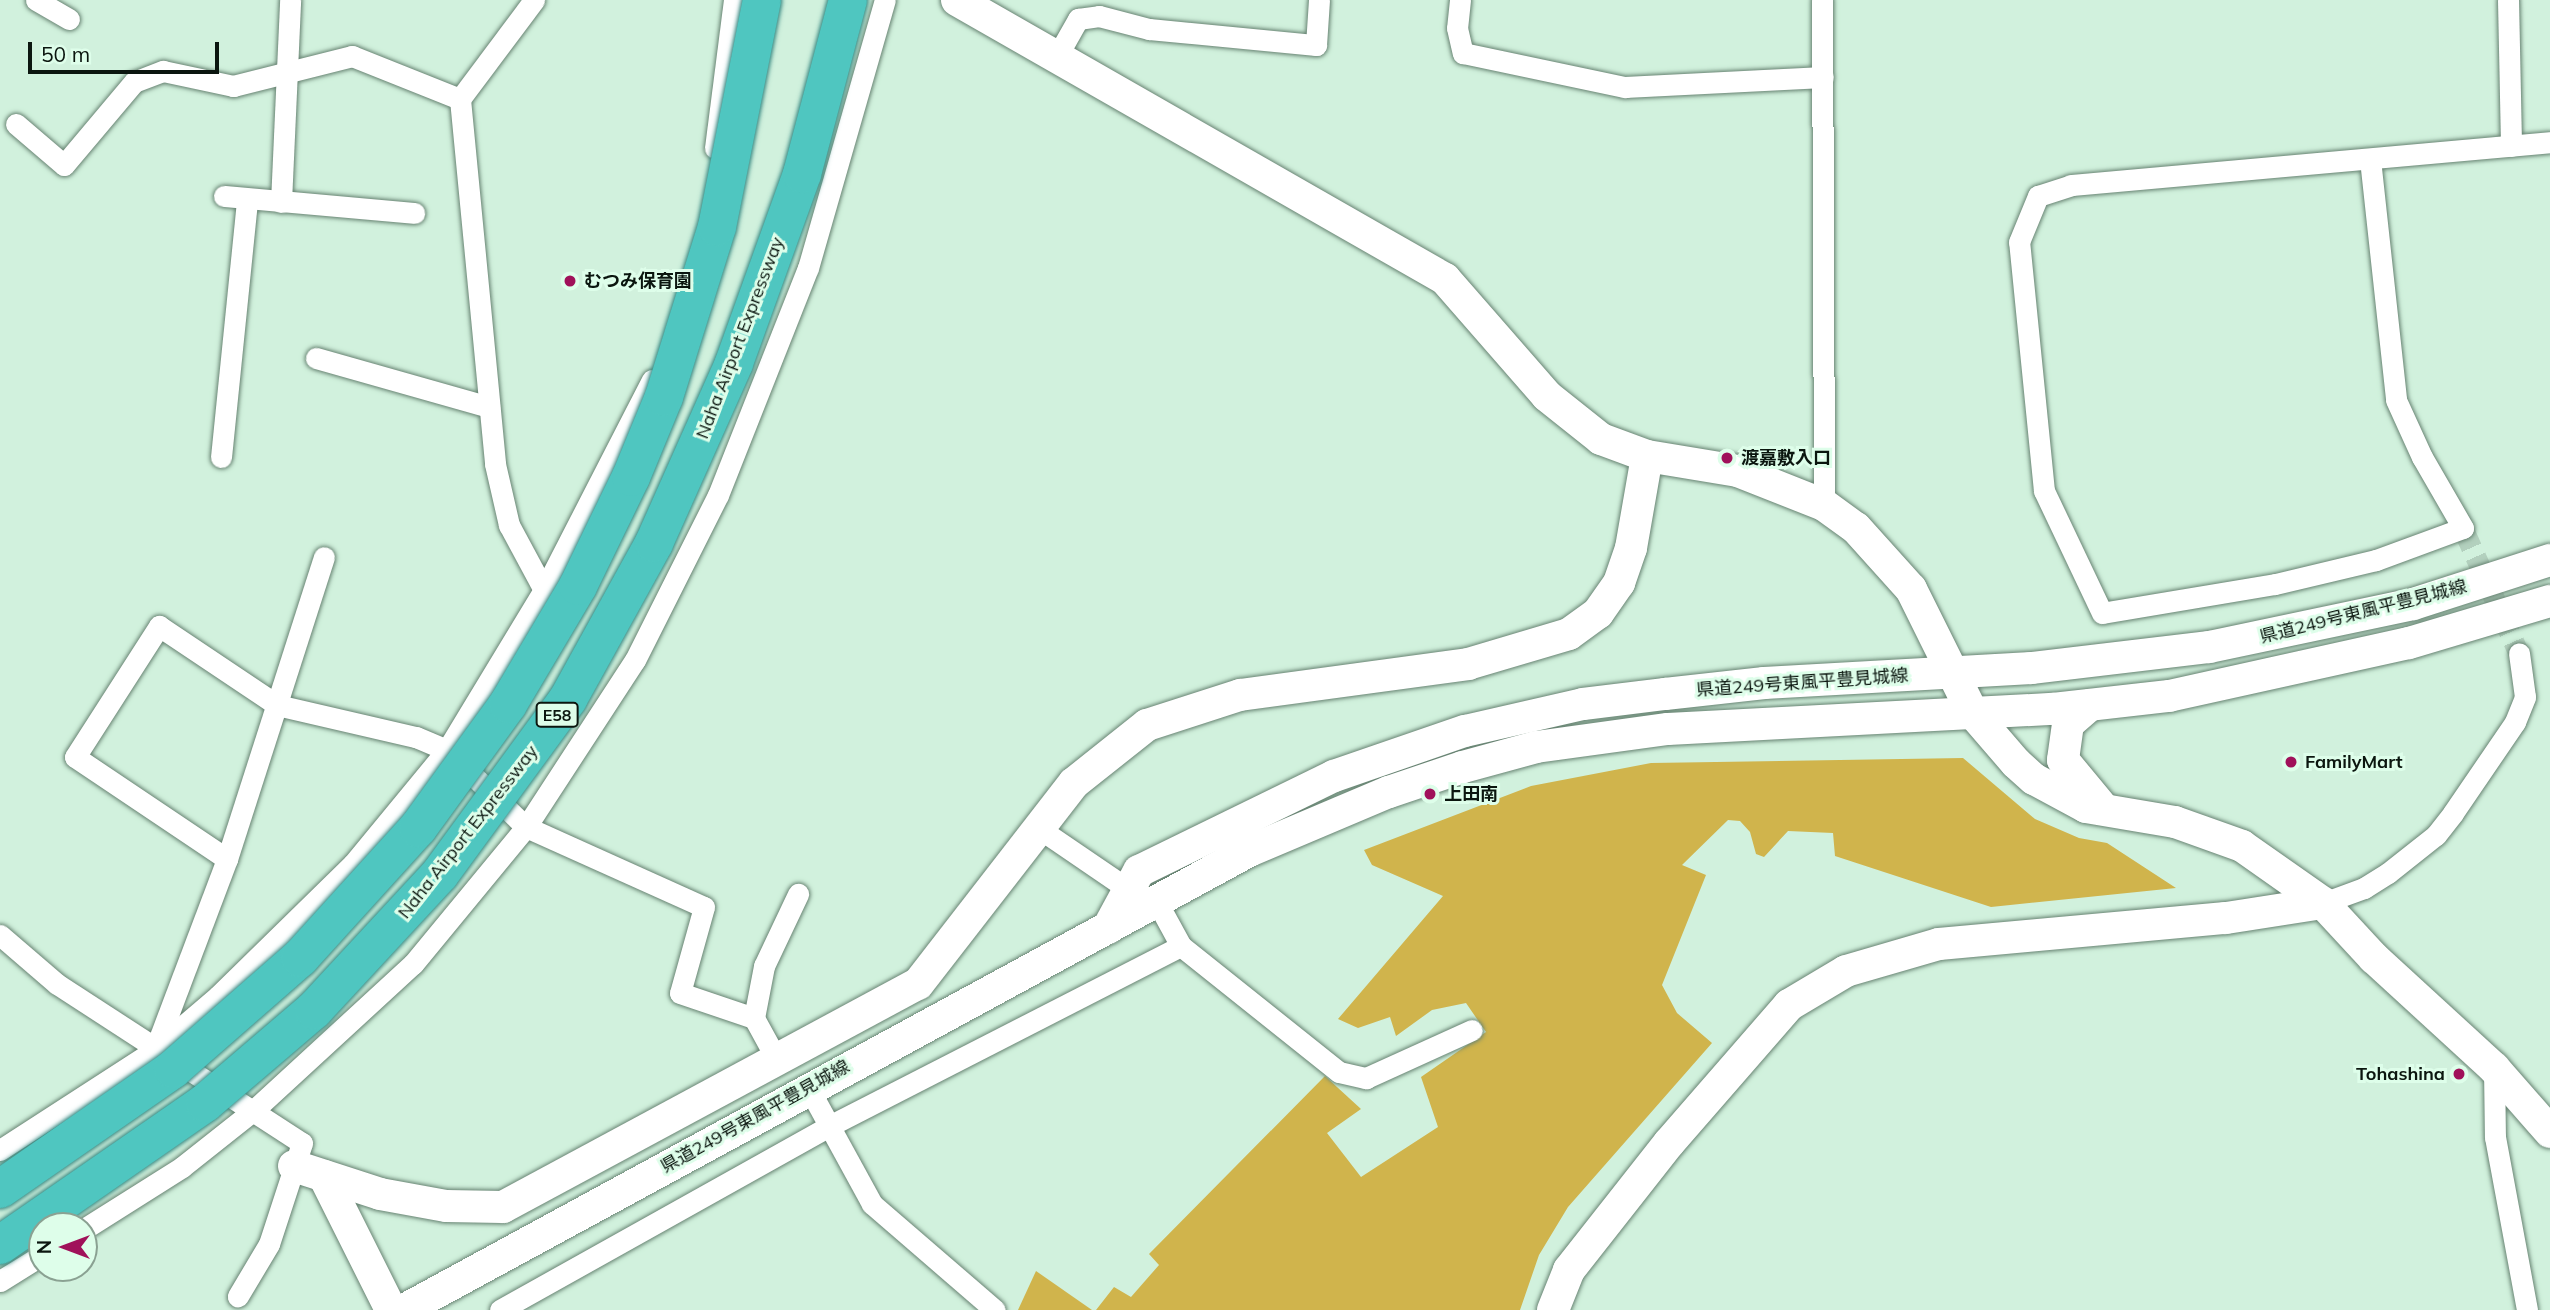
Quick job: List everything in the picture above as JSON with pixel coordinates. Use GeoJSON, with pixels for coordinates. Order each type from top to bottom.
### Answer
{"type":"FeatureCollection","features":[{"type":"Feature","properties":{"kind":"highway","name":"E58"},"geometry":{"type":"LineString","coordinates":[[0,1189],[173,1069],[300,958],[418,828],[508,704],[578,586],[631,477],[664,397],[717,227],[762,0]]}},
{"type":"Feature","properties":{"kind":"highway","name":"Naha Airport Expressway"},"geometry":{"type":"LineString","coordinates":[[0,1245],[205,1103],[314,1010],[440,874],[568,699],[648,555],[734,363],[802,174],[848,0]]}},
{"type":"Feature","properties":{"kind":"street"},"geometry":{"type":"LineString","coordinates":[[281,202],[290,70],[290,0]]}},
{"type":"Feature","properties":{"kind":"street"},"geometry":{"type":"LineString","coordinates":[[534,0],[460,99],[489,407],[509,525],[544,590]]}},
{"type":"Feature","properties":{"kind":"street"},"geometry":{"type":"LineString","coordinates":[[0,1150],[156,1049],[218,996],[353,864],[447,750],[544,590],[665,357],[693,280],[734,0]]}},
{"type":"Feature","properties":{"kind":"street"},"geometry":{"type":"LineString","coordinates":[[98,1220],[182,1167],[254,1110],[413,964],[526,827],[635,660],[718,495],[808,268],[885,0]]}},
{"type":"Feature","properties":{"kind":"street"},"geometry":{"type":"LineString","coordinates":[[957,0],[1445,279],[1547,396],[1601,439],[1647,456],[1738,471],[1824,505],[1856,528],[1894,566],[1925,613],[1972,712],[2034,779],[2069,800],[2109,814],[2210,831],[2242,846],[2323,903],[2374,958],[2494,1068],[2550,1132]]}},
{"type":"Feature","properties":{"kind":"street"},"geometry":{"type":"LineString","coordinates":[[1056,58],[1078,19],[1099,16],[1149,29],[1316,45],[1319,0]]}},
{"type":"Feature","properties":{"kind":"street"},"geometry":{"type":"LineString","coordinates":[[1460,0],[1457,28],[1463,53],[1598,82],[1625,87],[1823,77]]}},
{"type":"Feature","properties":{"kind":"street"},"geometry":{"type":"LineString","coordinates":[[1822,0],[1824,505]]}},
{"type":"Feature","properties":{"kind":"street"},"geometry":{"type":"LineString","coordinates":[[2508,0],[2511,146]]}},
{"type":"Feature","properties":{"kind":"street"},"geometry":{"type":"LineString","coordinates":[[45,2],[69,19]]}},
{"type":"Feature","properties":{"kind":"street"},"geometry":{"type":"LineString","coordinates":[[16,124],[64,165],[134,82],[163,71],[233,86],[352,56],[460,99]]}},
{"type":"Feature","properties":{"kind":"street"},"geometry":{"type":"LineString","coordinates":[[2370,159],[2396,400],[2421,457],[2463,528],[2376,560],[2275,584],[2102,613],[2044,491],[2019,242],[2038,197],[2071,185],[2550,142]]}},
{"type":"Feature","properties":{"kind":"street"},"geometry":{"type":"LineString","coordinates":[[224,196],[414,212]]}},
{"type":"Feature","properties":{"kind":"street"},"geometry":{"type":"LineString","coordinates":[[221,457],[247,199]]}},
{"type":"Feature","properties":{"kind":"street"},"geometry":{"type":"LineString","coordinates":[[316,358],[489,407]]}},
{"type":"Feature","properties":{"kind":"street"},"geometry":{"type":"LineString","coordinates":[[294,1166],[380,1194],[446,1206],[503,1207],[918,984],[1074,783],[1147,725],[1240,695],[1468,664],[1569,634],[1598,613],[1619,583],[1631,548],[1647,456]]}},
{"type":"Feature","properties":{"kind":"street"},"geometry":{"type":"LineString","coordinates":[[156,1049],[228,859],[324,557]]}},
{"type":"Feature","properties":{"kind":"street","name":"県道249号東風平豊見城線"},"geometry":{"type":"LineString","coordinates":[[1108,928],[1139,871],[1261,808],[1403,749],[1465,731],[1583,704],[1665,694],[2120,660],[2275,635],[2413,604],[2550,561]]}},
{"type":"Feature","properties":{"kind":"street","name":"県道249号東風平豊見城線"},"geometry":{"type":"LineString","coordinates":[[404,1310],[808,1087],[1249,851],[1328,817],[1463,767],[1536,747],[1668,729],[2090,705],[2262,679],[2409,643],[2550,601]]}},
{"type":"Feature","properties":{"kind":"street"},"geometry":{"type":"LineString","coordinates":[[228,859],[75,757],[159,626],[277,705],[416,737],[447,750],[526,827],[704,907],[680,993],[754,1018]]}},
{"type":"Feature","properties":{"kind":"street"},"geometry":{"type":"LineString","coordinates":[[1553,1310],[1569,1270],[1677,1133],[1788,1005],[1846,971],[1939,944],[2225,918],[2323,903],[2364,888],[2388,873],[2435,835],[2515,722],[2525,697],[2519,653]]}},
{"type":"Feature","properties":{"kind":"street"},"geometry":{"type":"LineString","coordinates":[[2090,705],[2068,724],[2063,760],[2109,814]]}},
{"type":"Feature","properties":{"kind":"street"},"geometry":{"type":"LineString","coordinates":[[1040,829],[1128,889]]}},
{"type":"Feature","properties":{"kind":"street"},"geometry":{"type":"LineString","coordinates":[[777,1060],[754,1018],[764,966],[798,894]]}},
{"type":"Feature","properties":{"kind":"street"},"geometry":{"type":"LineString","coordinates":[[1157,902],[1181,946],[1339,1072],[1366,1078],[1472,1030]]}},
{"type":"Feature","properties":{"kind":"street"},"geometry":{"type":"LineString","coordinates":[[0,935],[57,984],[302,1143],[269,1244],[238,1296]]}},
{"type":"Feature","properties":{"kind":"street"},"geometry":{"type":"LineString","coordinates":[[500,1310],[829,1126],[1181,946]]}},
{"type":"Feature","properties":{"kind":"street"},"geometry":{"type":"LineString","coordinates":[[2494,1068],[2495,1137],[2527,1310]]}},
{"type":"Feature","properties":{"kind":"street"},"geometry":{"type":"LineString","coordinates":[[808,1087],[872,1204],[995,1310]]}},
{"type":"Feature","properties":{"kind":"street"},"geometry":{"type":"LineString","coordinates":[[324,1176],[391,1310]]}},
{"type":"Feature","properties":{"kind":"street"},"geometry":{"type":"LineString","coordinates":[[0,1281],[28,1264]]}},
{"type":"Feature","properties":{"kind":"shaded area"},"geometry":{"type":"Polygon","coordinates":[[[1963,758],[2035,819],[2079,838],[2107,843],[2176,888],[1991,907],[1835,856],[1833,833],[1788,831],[1764,857],[1756,854],[1750,832],[1740,821],[1728,820],[1682,865],[1706,875],[1662,985],[1677,1013],[1712,1043],[1568,1207],[1539,1255],[1520,1310],[1096,1310],[1114,1287],[1131,1297],[1159,1265],[1149,1254],[1325,1076],[1361,1109],[1327,1133],[1361,1177],[1438,1127],[1421,1077],[1486,1032],[1466,1003],[1432,1010],[1396,1036],[1390,1017],[1358,1028],[1338,1019],[1443,896],[1372,865],[1364,850],[1531,786],[1651,763],[1963,758]]]}},
{"type":"Feature","properties":{"kind":"shaded area"},"geometry":{"type":"Polygon","coordinates":[[[1036,1271],[1092,1310],[1018,1310],[1036,1271]]]}},
{"type":"Feature","properties":{"kind":"tunnel"},"geometry":{"type":"LineString","coordinates":[[2463,528],[2519,653]]}},
{"type":"Feature","properties":{"kind":"place","name":"むつみ保育園"},"geometry":{"type":"Point","coordinates":[570,281]}},
{"type":"Feature","properties":{"kind":"place","name":"渡嘉敷入口"},"geometry":{"type":"Point","coordinates":[1727,458]}},
{"type":"Feature","properties":{"kind":"place","name":"FamilyMart"},"geometry":{"type":"Point","coordinates":[2291,762]}},
{"type":"Feature","properties":{"kind":"place","name":"上田南"},"geometry":{"type":"Point","coordinates":[1430,794]}},
{"type":"Feature","properties":{"kind":"place","name":"Tohashina"},"geometry":{"type":"Point","coordinates":[2459,1074]}}]}
